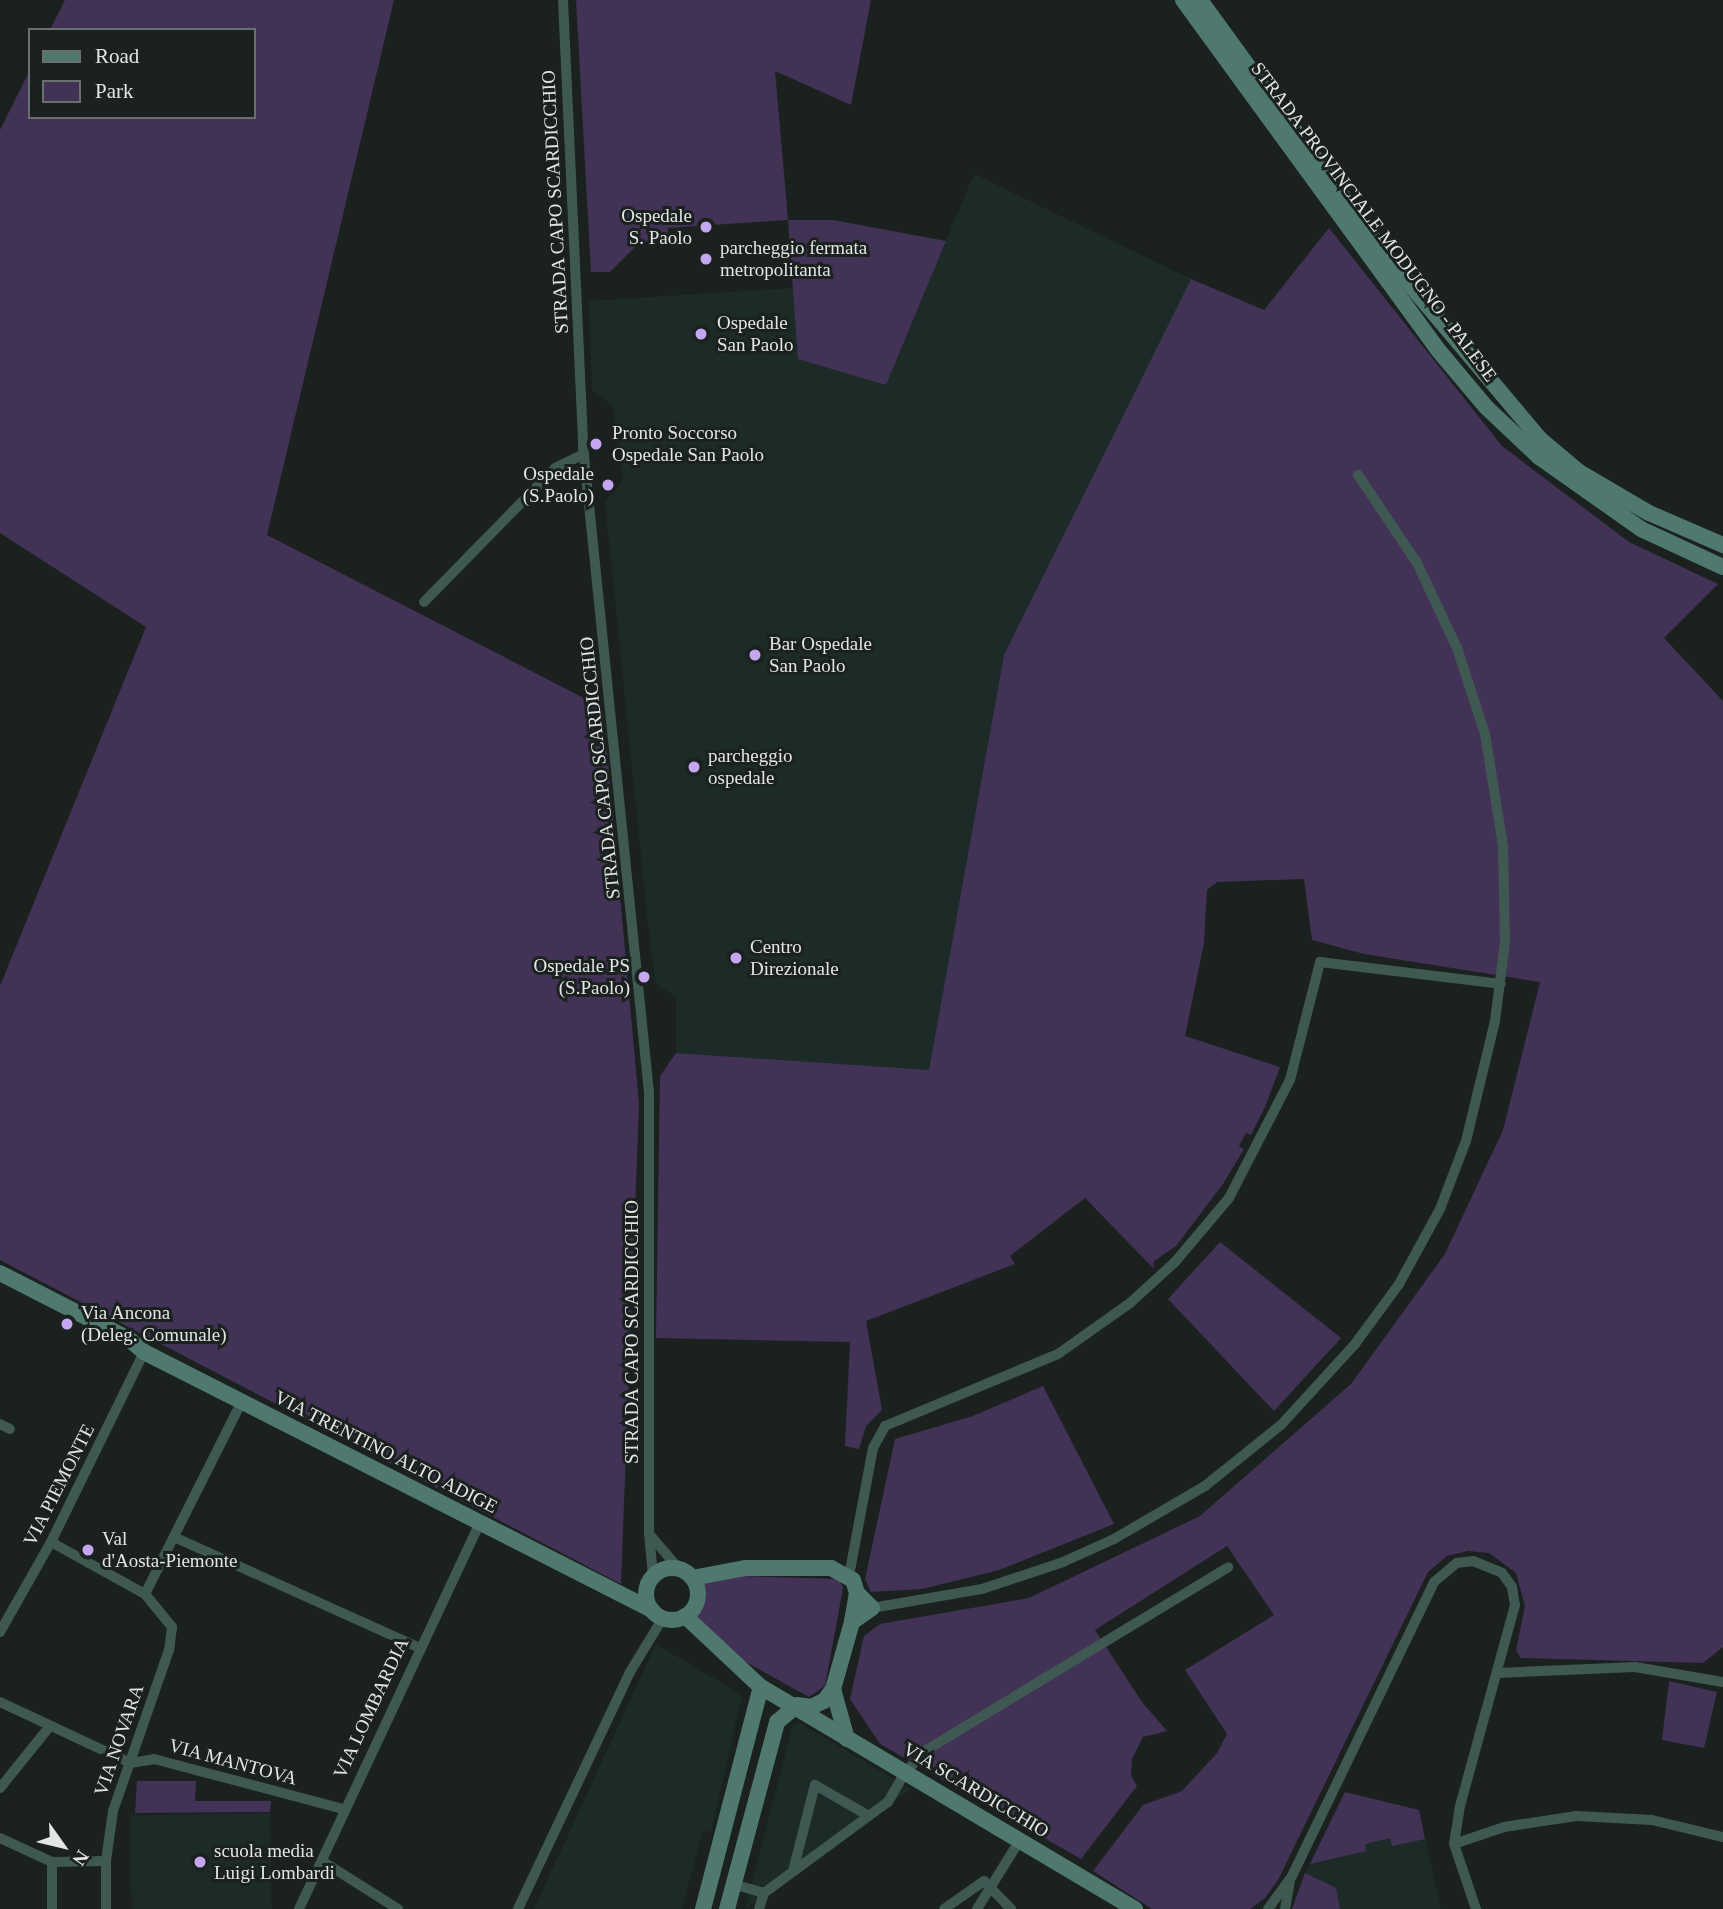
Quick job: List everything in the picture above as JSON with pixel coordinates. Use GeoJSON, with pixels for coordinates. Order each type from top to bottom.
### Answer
{"type":"FeatureCollection","features":[{"type":"Feature","properties":{"kind":"street","name":"STRADA CAPO SCARDICCHIO"},"geometry":{"type":"LineString","coordinates":[[563,0],[584,454],[649,1092],[650,1583]]}},
{"type":"Feature","properties":{"kind":"street","name":"STRADA PROVINCIALE MODUGNO - PALESE"},"geometry":{"type":"LineString","coordinates":[[1183,0],[1439,351],[1486,407],[1539,457],[1641,529],[1723,567]]}},
{"type":"Feature","properties":{"kind":"street","name":"STRADA PROVINCIALE MODUGNO - PALESE"},"geometry":{"type":"LineString","coordinates":[[1200,0],[1385,255],[1540,439],[1580,472],[1648,513],[1723,545]]}},
{"type":"Feature","properties":{"kind":"street"},"geometry":{"type":"LineString","coordinates":[[424,602],[555,468],[584,454]]}},
{"type":"Feature","properties":{"kind":"street"},"geometry":{"type":"LineString","coordinates":[[852,1622],[872,1608],[982,1589],[1073,1557],[1205,1486],[1281,1425],[1355,1344],[1399,1283],[1440,1209],[1466,1141],[1501,984],[1506,913],[1503,846],[1492,769],[1475,698],[1417,564],[1358,474]]}},
{"type":"Feature","properties":{"kind":"street"},"geometry":{"type":"LineString","coordinates":[[872,1608],[857,1593],[849,1576],[873,1448],[885,1426],[1058,1354],[1130,1304],[1175,1262],[1229,1198],[1290,1080],[1320,962],[1501,984]]}},
{"type":"Feature","properties":{"kind":"street"},"geometry":{"type":"LineString","coordinates":[[0,1273],[129,1339],[144,1352]]}},
{"type":"Feature","properties":{"kind":"street"},"geometry":{"type":"LineString","coordinates":[[0,1285],[123,1348],[144,1352]]}},
{"type":"Feature","properties":{"kind":"street","name":"VIA TRENTINO ALTO ADIGE"},"geometry":{"type":"LineString","coordinates":[[144,1352],[657,1614]]}},
{"type":"Feature","properties":{"kind":"street","name":"VIA PIEMONTE"},"geometry":{"type":"LineString","coordinates":[[0,1632],[51,1542],[144,1352]]}},
{"type":"Feature","properties":{"kind":"street"},"geometry":{"type":"LineString","coordinates":[[145,1594],[242,1401]]}},
{"type":"Feature","properties":{"kind":"street","name":"VIA LOMBARDIA"},"geometry":{"type":"LineString","coordinates":[[299,1909],[418,1647],[480,1523]]}},
{"type":"Feature","properties":{"kind":"street"},"geometry":{"type":"LineString","coordinates":[[649,1533],[686,1574],[697,1599],[685,1616]]}},
{"type":"Feature","properties":{"kind":"street"},"geometry":{"type":"LineString","coordinates":[[174,1537],[418,1647]]}},
{"type":"Feature","properties":{"kind":"street","name":"VIA NOVARA"},"geometry":{"type":"LineString","coordinates":[[51,1542],[145,1594],[172,1627],[169,1650],[113,1811],[106,1861],[106,1909]]}},
{"type":"Feature","properties":{"kind":"street"},"geometry":{"type":"LineString","coordinates":[[1268,1909],[1292,1876],[1434,1582],[1457,1563],[1489,1565],[1512,1587],[1515,1605],[1460,1806],[1454,1844],[1476,1909]]}},
{"type":"Feature","properties":{"kind":"street"},"geometry":{"type":"LineString","coordinates":[[608,1591],[650,1583],[665,1569],[686,1574],[746,1567],[831,1568],[849,1576]]}},
{"type":"Feature","properties":{"kind":"street"},"geometry":{"type":"LineString","coordinates":[[759,1909],[764,1893],[888,1802],[905,1772],[928,1749],[1228,1567]]}},
{"type":"Feature","properties":{"kind":"street"},"geometry":{"type":"LineString","coordinates":[[518,1909],[657,1614],[650,1583]]}},
{"type":"Feature","properties":{"kind":"street"},"geometry":{"type":"LineString","coordinates":[[657,1614],[685,1616],[761,1687],[796,1705],[811,1707],[824,1701],[833,1689],[852,1622],[857,1593]]}},
{"type":"Feature","properties":{"kind":"street"},"geometry":{"type":"LineString","coordinates":[[1498,1673],[1635,1667],[1718,1681],[1723,1670]]}},
{"type":"Feature","properties":{"kind":"street"},"geometry":{"type":"LineString","coordinates":[[703,1909],[761,1687]]}},
{"type":"Feature","properties":{"kind":"street"},"geometry":{"type":"LineString","coordinates":[[833,1689],[847,1739]]}},
{"type":"Feature","properties":{"kind":"street","name":"VIA MANTOVA"},"geometry":{"type":"LineString","coordinates":[[0,1702],[130,1763],[154,1759],[343,1809]]}},
{"type":"Feature","properties":{"kind":"street"},"geometry":{"type":"LineString","coordinates":[[727,1909],[777,1722],[796,1705]]}},
{"type":"Feature","properties":{"kind":"street","name":"VIA SCARDICCHIO"},"geometry":{"type":"LineString","coordinates":[[796,1705],[847,1739],[1135,1909]]}},
{"type":"Feature","properties":{"kind":"street"},"geometry":{"type":"LineString","coordinates":[[0,1788],[50,1726]]}},
{"type":"Feature","properties":{"kind":"street"},"geometry":{"type":"LineString","coordinates":[[793,1871],[815,1785],[869,1816]]}},
{"type":"Feature","properties":{"kind":"street"},"geometry":{"type":"LineString","coordinates":[[1454,1844],[1504,1827],[1576,1816],[1652,1820],[1723,1837]]}},
{"type":"Feature","properties":{"kind":"street"},"geometry":{"type":"LineString","coordinates":[[0,1838],[52,1862],[106,1861]]}},
{"type":"Feature","properties":{"kind":"street"},"geometry":{"type":"LineString","coordinates":[[977,1909],[1020,1840]]}},
{"type":"Feature","properties":{"kind":"street"},"geometry":{"type":"LineString","coordinates":[[322,1861],[398,1909]]}},
{"type":"Feature","properties":{"kind":"street"},"geometry":{"type":"LineString","coordinates":[[52,1862],[52,1909]]}},
{"type":"Feature","properties":{"kind":"street"},"geometry":{"type":"LineString","coordinates":[[1285,1909],[1292,1876]]}},
{"type":"Feature","properties":{"kind":"street"},"geometry":{"type":"LineString","coordinates":[[944,1909],[984,1881],[992,1885],[1011,1909]]}},
{"type":"Feature","properties":{"kind":"street"},"geometry":{"type":"LineString","coordinates":[[733,1884],[764,1893]]}},
{"type":"Feature","properties":{"kind":"shaded area","name":"Ospedale San Paolo"},"geometry":{"type":"Polygon","coordinates":[[[974,174],[1191,279],[1004,655],[929,1071],[676,1053],[676,997],[656,984],[647,916],[605,501],[623,481],[613,406],[592,390],[589,301],[793,288],[886,385],[974,174]]]}},
{"type":"Feature","properties":{"kind":"shaded area"},"geometry":{"type":"Polygon","coordinates":[[[656,1644],[742,1695],[711,1833],[703,1829],[682,1909],[534,1909],[656,1644]]]}},
{"type":"Feature","properties":{"kind":"shaded area"},"geometry":{"type":"Polygon","coordinates":[[[798,1722],[911,1789],[745,1909],[793,1724],[798,1722]]]}},
{"type":"Feature","properties":{"kind":"shaded area"},"geometry":{"type":"Polygon","coordinates":[[[1345,1792],[1419,1810],[1441,1909],[1340,1909],[1335,1888],[1305,1873],[1345,1792]]]}},
{"type":"Feature","properties":{"kind":"shaded area","name":"scuola media Luigi Lombardi"},"geometry":{"type":"Polygon","coordinates":[[[270,1813],[272,1909],[132,1909],[130,1815],[270,1813]]]}},
{"type":"Feature","properties":{"kind":"green space"},"geometry":{"type":"Polygon","coordinates":[[[65,0],[394,0],[267,535],[603,708],[639,1104],[621,1584],[0,1260],[0,986],[146,627],[0,533],[0,130],[28,74],[28,119],[256,119],[256,28],[51,28],[65,0]]]}},
{"type":"Feature","properties":{"kind":"green space"},"geometry":{"type":"Polygon","coordinates":[[[576,0],[871,0],[851,105],[775,71],[788,220],[668,228],[668,239],[639,243],[610,272],[591,272],[576,0]]]}},
{"type":"Feature","properties":{"kind":"green space"},"geometry":{"type":"Polygon","coordinates":[[[788,220],[833,220],[946,241],[886,385],[798,359],[788,220]]]}},
{"type":"Feature","properties":{"kind":"green space"},"geometry":{"type":"Polygon","coordinates":[[[1329,228],[1502,446],[1629,542],[1718,584],[1664,638],[1723,701],[1723,1647],[1703,1663],[1521,1658],[1516,1651],[1525,1606],[1516,1573],[1489,1553],[1468,1551],[1447,1556],[1428,1572],[1278,1880],[1265,1898],[1250,1909],[1152,1909],[1093,1871],[1143,1805],[1182,1791],[1217,1753],[1227,1734],[1185,1670],[1274,1615],[1227,1546],[1095,1630],[1142,1702],[1167,1731],[1143,1737],[1132,1759],[1131,1775],[1137,1786],[1081,1859],[880,1744],[850,1699],[864,1636],[880,1624],[1029,1598],[1200,1516],[1351,1384],[1445,1254],[1503,1130],[1540,982],[1364,954],[1312,940],[1304,879],[1217,882],[1207,890],[1204,943],[1185,1036],[1280,1067],[1265,1107],[1251,1135],[1246,1133],[1239,1146],[1244,1149],[1223,1184],[1176,1246],[1153,1262],[1154,1269],[1085,1198],[1010,1256],[1015,1264],[866,1321],[882,1410],[866,1426],[859,1449],[845,1446],[850,1342],[656,1338],[660,1076],[676,1053],[929,1070],[1004,655],[1191,279],[1264,310],[1329,228]]]}},
{"type":"Feature","properties":{"kind":"green space"},"geometry":{"type":"Polygon","coordinates":[[[1220,1242],[1341,1338],[1274,1411],[1168,1299],[1220,1242]]]}},
{"type":"Feature","properties":{"kind":"green space"},"geometry":{"type":"Polygon","coordinates":[[[1043,1386],[1114,1524],[999,1570],[922,1589],[871,1592],[865,1579],[895,1439],[973,1416],[1043,1386]]]}},
{"type":"Feature","properties":{"kind":"green space"},"geometry":{"type":"Polygon","coordinates":[[[740,1576],[839,1579],[843,1588],[825,1686],[809,1697],[735,1656],[694,1617],[704,1599],[701,1582],[740,1576]]]}},
{"type":"Feature","properties":{"kind":"green space"},"geometry":{"type":"Polygon","coordinates":[[[1669,1681],[1717,1692],[1704,1748],[1662,1740],[1669,1681]]]}},
{"type":"Feature","properties":{"kind":"green space"},"geometry":{"type":"Polygon","coordinates":[[[137,1781],[196,1781],[195,1801],[271,1801],[270,1812],[135,1813],[137,1781]]]}},
{"type":"Feature","properties":{"kind":"green space"},"geometry":{"type":"Polygon","coordinates":[[[1345,1792],[1419,1810],[1425,1839],[1392,1846],[1390,1838],[1365,1844],[1366,1851],[1310,1864],[1345,1792]]]}},
{"type":"Feature","properties":{"kind":"green space"},"geometry":{"type":"Polygon","coordinates":[[[1305,1873],[1336,1888],[1340,1909],[1292,1909],[1305,1873]]]}},
{"type":"Feature","properties":{"kind":"place","name":"Ospedale S. Paolo"},"geometry":{"type":"Point","coordinates":[706,227]}},
{"type":"Feature","properties":{"kind":"place","name":"parcheggio fermata metropolitanta"},"geometry":{"type":"Point","coordinates":[706,259]}},
{"type":"Feature","properties":{"kind":"place","name":"Ospedale San Paolo"},"geometry":{"type":"Point","coordinates":[701,334]}},
{"type":"Feature","properties":{"kind":"place","name":"Pronto Soccorso Ospedale San Paolo"},"geometry":{"type":"Point","coordinates":[596,444]}},
{"type":"Feature","properties":{"kind":"place","name":"Ospedale (S.Paolo)"},"geometry":{"type":"Point","coordinates":[608,485]}},
{"type":"Feature","properties":{"kind":"place","name":"Bar Ospedale San Paolo"},"geometry":{"type":"Point","coordinates":[755,655]}},
{"type":"Feature","properties":{"kind":"place","name":"parcheggio ospedale"},"geometry":{"type":"Point","coordinates":[694,767]}},
{"type":"Feature","properties":{"kind":"place","name":"Centro Direzionale"},"geometry":{"type":"Point","coordinates":[736,958]}},
{"type":"Feature","properties":{"kind":"place","name":"Ospedale PS (S.Paolo)"},"geometry":{"type":"Point","coordinates":[644,977]}},
{"type":"Feature","properties":{"kind":"place","name":"Via Ancona (Deleg. Comunale)"},"geometry":{"type":"Point","coordinates":[67,1324]}},
{"type":"Feature","properties":{"kind":"place","name":"Val d'Aosta-Piemonte"},"geometry":{"type":"Point","coordinates":[88,1550]}},
{"type":"Feature","properties":{"kind":"place","name":"scuola media Luigi Lombardi"},"geometry":{"type":"Point","coordinates":[200,1862]}}]}
